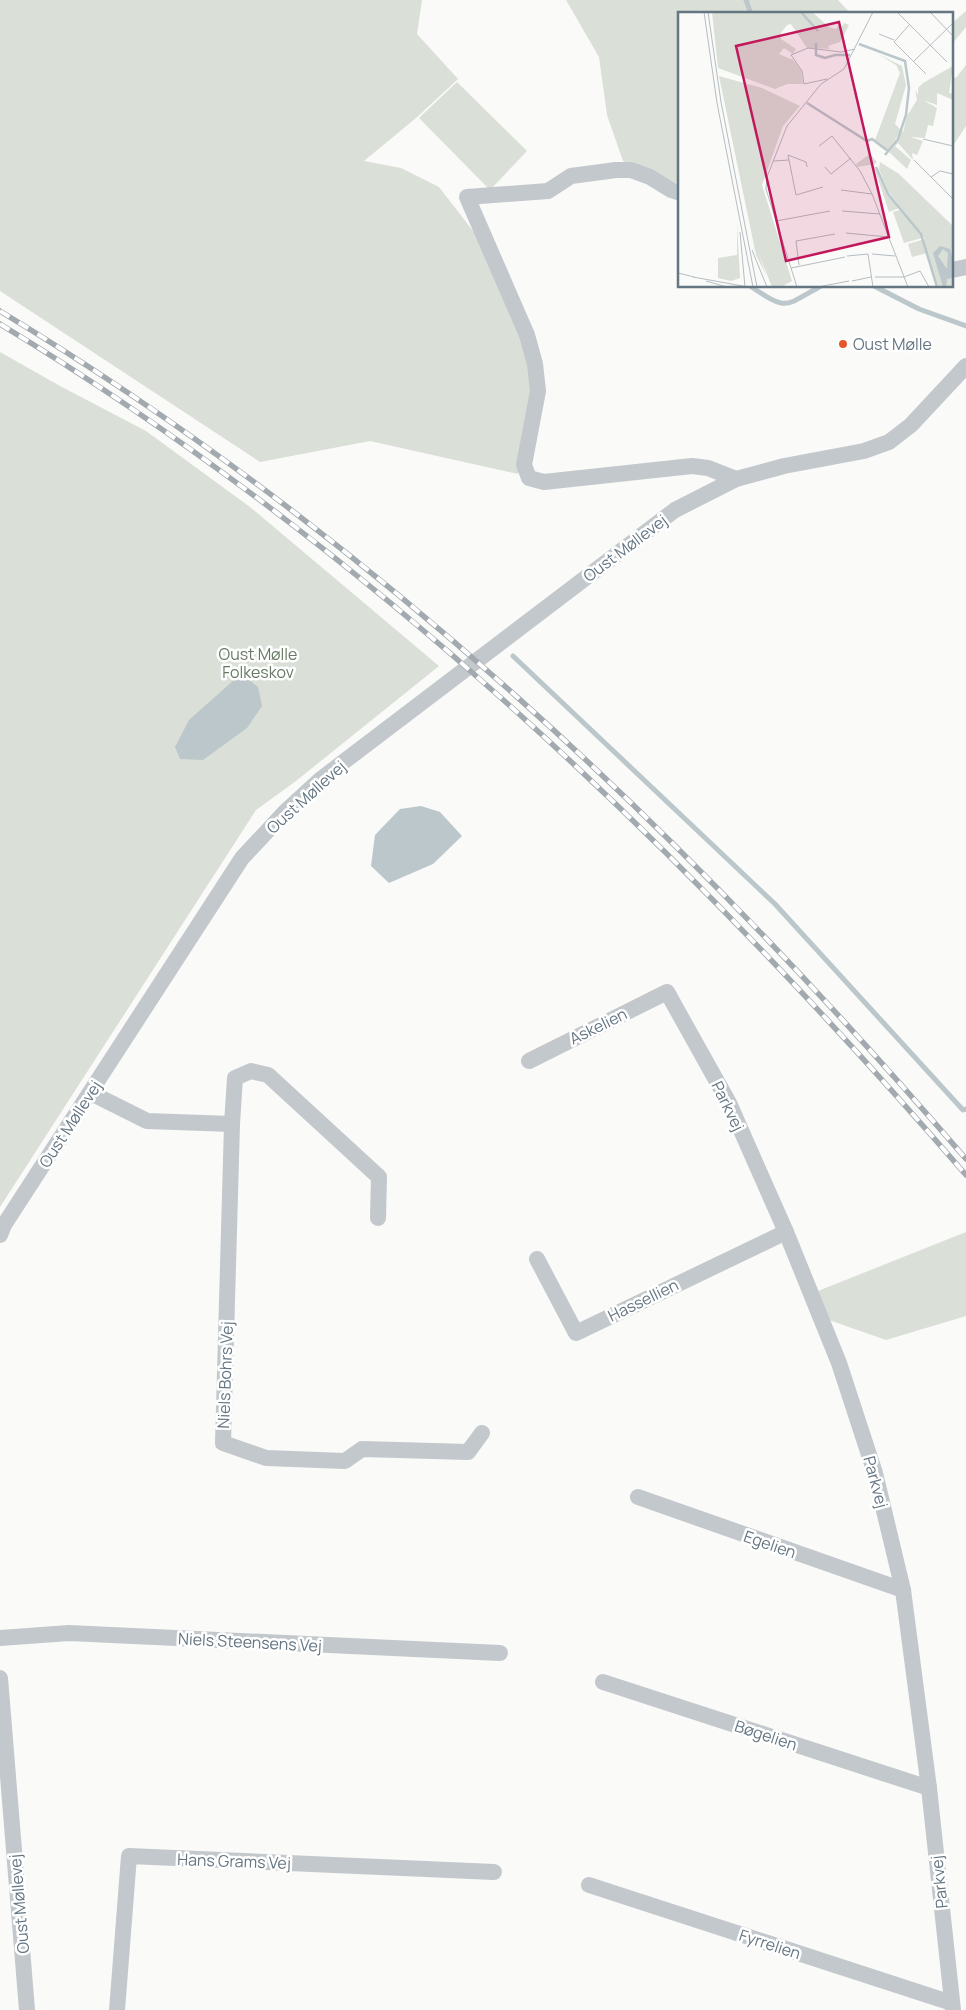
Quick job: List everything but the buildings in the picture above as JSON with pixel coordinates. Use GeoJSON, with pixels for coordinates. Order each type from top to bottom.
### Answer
{"type":"FeatureCollection","features":[{"type":"Feature","properties":{"kind":"street"},"geometry":{"type":"LineString","coordinates":[[675,192],[650,177],[631,170],[616,170],[571,176],[548,191],[467,197],[526,335],[535,364],[538,391],[524,465],[529,478],[544,482],[692,466],[708,468],[736,479]]}},
{"type":"Feature","properties":{"kind":"street","name":"Oust Møllevej"},"geometry":{"type":"LineString","coordinates":[[0,1235],[4,1225],[91,1094],[242,858],[285,812],[321,779],[675,510],[736,479],[784,466],[864,451],[889,442],[911,425],[966,366]]}},
{"type":"Feature","properties":{"kind":"street","name":"Askelien"},"geometry":{"type":"LineString","coordinates":[[529,1061],[667,992]]}},
{"type":"Feature","properties":{"kind":"street","name":"Parkvej"},"geometry":{"type":"LineString","coordinates":[[667,992],[729,1103],[786,1232],[839,1363],[875,1473],[903,1590],[928,1788],[952,2007]]}},
{"type":"Feature","properties":{"kind":"street","name":"Niels Bohrs Vej"},"geometry":{"type":"LineString","coordinates":[[378,1218],[379,1177],[268,1075],[251,1071],[235,1078],[223,1443],[266,1458],[345,1461],[362,1449],[468,1452],[482,1433]]}},
{"type":"Feature","properties":{"kind":"street"},"geometry":{"type":"LineString","coordinates":[[91,1094],[147,1120],[232,1124]]}},
{"type":"Feature","properties":{"kind":"street","name":"Hassellien"},"geometry":{"type":"LineString","coordinates":[[537,1258],[576,1333],[786,1232]]}},
{"type":"Feature","properties":{"kind":"street","name":"Egelien"},"geometry":{"type":"LineString","coordinates":[[638,1497],[903,1590]]}},
{"type":"Feature","properties":{"kind":"street","name":"Niels Steensens Vej"},"geometry":{"type":"LineString","coordinates":[[0,1638],[69,1633],[500,1653]]}},
{"type":"Feature","properties":{"kind":"street","name":"Oust Møllevej"},"geometry":{"type":"LineString","coordinates":[[0,1678],[27,2010]]}},
{"type":"Feature","properties":{"kind":"street","name":"Bøgelien"},"geometry":{"type":"LineString","coordinates":[[603,1682],[928,1788]]}},
{"type":"Feature","properties":{"kind":"street","name":"Hans Grams Vej"},"geometry":{"type":"LineString","coordinates":[[118,2010],[128,1856],[494,1872]]}},
{"type":"Feature","properties":{"kind":"street","name":"Fyrrelien"},"geometry":{"type":"LineString","coordinates":[[589,1885],[952,2007]]}},
{"type":"Feature","properties":{"kind":"green space"},"geometry":{"type":"Polygon","coordinates":[[[0,0],[422,0],[417,34],[458,79],[416,118],[364,161],[401,168],[439,187],[480,240],[529,352],[533,382],[518,474],[370,441],[260,462],[0,291],[0,0]]]}},
{"type":"Feature","properties":{"kind":"green space"},"geometry":{"type":"Polygon","coordinates":[[[566,0],[838,0],[849,12],[678,12],[678,182],[675,183],[623,161],[607,115],[599,57],[566,0]]]}},
{"type":"Feature","properties":{"kind":"green space"},"geometry":{"type":"Polygon","coordinates":[[[966,11],[966,27],[954,42],[954,21],[966,11]]]}},
{"type":"Feature","properties":{"kind":"green space"},"geometry":{"type":"Polygon","coordinates":[[[966,65],[966,126],[954,144],[954,77],[956,78],[966,65]]]}},
{"type":"Feature","properties":{"kind":"green space"},"geometry":{"type":"Polygon","coordinates":[[[457,82],[527,151],[490,190],[419,118],[457,82]]]}},
{"type":"Feature","properties":{"kind":"green space","name":"Oust Mølle Folkeskov"},"geometry":{"type":"Polygon","coordinates":[[[0,352],[146,431],[250,507],[439,666],[296,781],[256,810],[0,1207],[0,352]]]}},
{"type":"Feature","properties":{"kind":"green space"},"geometry":{"type":"Polygon","coordinates":[[[966,1232],[966,1316],[886,1340],[829,1320],[818,1291],[966,1232]]]}},
{"type":"Feature","properties":{"kind":"shaded area"},"geometry":{"type":"Polygon","coordinates":[[[248,679],[258,687],[262,706],[247,728],[203,760],[180,759],[175,747],[189,720],[234,680],[248,679]]]}},
{"type":"Feature","properties":{"kind":"shaded area"},"geometry":{"type":"Polygon","coordinates":[[[421,806],[440,812],[462,836],[433,864],[389,883],[371,866],[375,835],[400,809],[421,806]]]}},
{"type":"Feature","properties":{"kind":"waterway"},"geometry":{"type":"LineString","coordinates":[[746,0],[750,12]]}},
{"type":"Feature","properties":{"kind":"waterway"},"geometry":{"type":"LineString","coordinates":[[753,288],[779,303],[792,302],[817,288]]}},
{"type":"Feature","properties":{"kind":"waterway"},"geometry":{"type":"LineString","coordinates":[[878,288],[919,309],[966,326]]}},
{"type":"Feature","properties":{"kind":"waterway"},"geometry":{"type":"LineString","coordinates":[[513,656],[775,904],[963,1110],[966,1109]]}},
{"type":"Feature","properties":{"kind":"railway"},"geometry":{"type":"LineString","coordinates":[[0,311],[136,398],[267,492],[394,591],[516,696],[635,806],[749,920],[859,1038],[966,1159]]}},
{"type":"Feature","properties":{"kind":"railway"},"geometry":{"type":"LineString","coordinates":[[0,324],[136,412],[267,506],[394,606],[516,711],[634,822],[748,936],[859,1054],[966,1175]]}},
{"type":"Feature","properties":{"kind":"place","name":"Oust Mølle"},"geometry":{"type":"Point","coordinates":[843,344]}}]}
